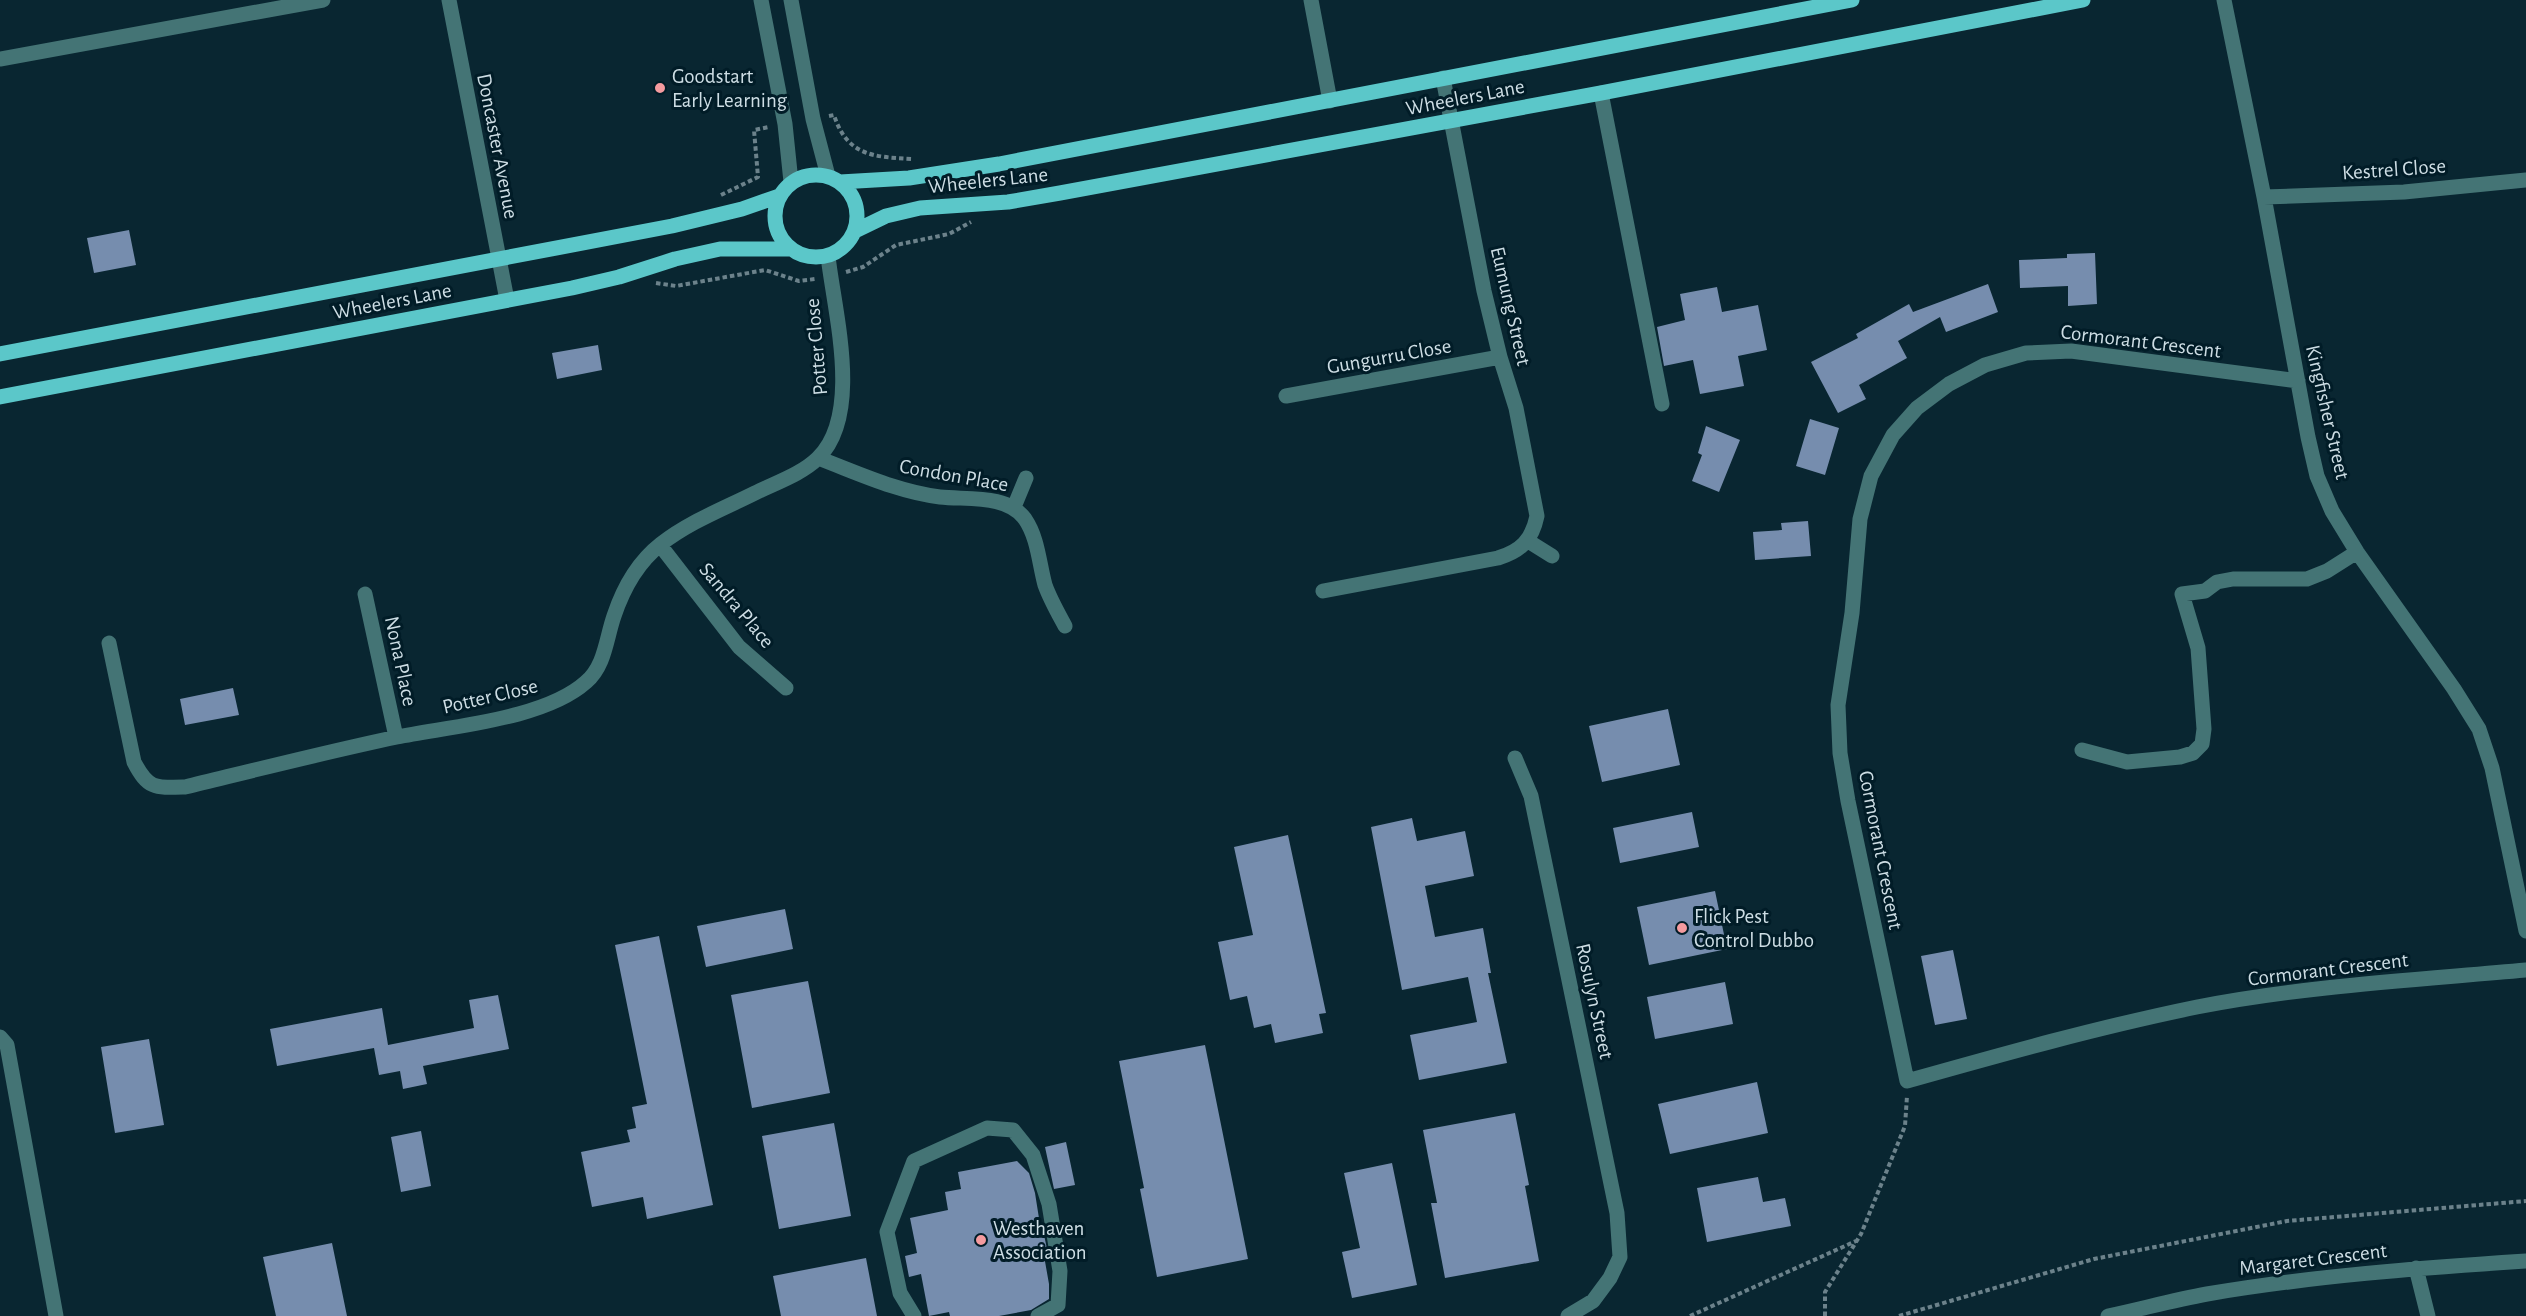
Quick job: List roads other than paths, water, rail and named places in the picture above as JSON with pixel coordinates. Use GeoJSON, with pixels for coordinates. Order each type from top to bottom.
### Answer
{"type":"FeatureCollection","features":[{"type":"Feature","properties":{"kind":"main road","name":"Wheelers Lane"},"geometry":{"type":"LineString","coordinates":[[834,179],[878,181],[942,174],[1852,0]]}},
{"type":"Feature","properties":{"kind":"main road","name":"Wheelers Lane"},"geometry":{"type":"LineString","coordinates":[[855,231],[886,216],[920,208],[1008,202],[1060,193],[1601,93],[2084,0]]}},
{"type":"Feature","properties":{"kind":"main road"},"geometry":{"type":"LineString","coordinates":[[815,174],[834,179],[850,192],[856,204],[858,217],[855,231],[849,242],[828,256],[815,258],[791,249],[777,231],[775,207],[779,196],[791,182],[803,176],[815,174]]}},
{"type":"Feature","properties":{"kind":"main road","name":"Wheelers Lane"},"geometry":{"type":"LineString","coordinates":[[0,354],[709,218],[779,196]]}},
{"type":"Feature","properties":{"kind":"main road","name":"Wheelers Lane"},"geometry":{"type":"LineString","coordinates":[[0,397],[619,277],[675,259],[720,249],[791,249]]}},
{"type":"Feature","properties":{"kind":"street"},"geometry":{"type":"LineString","coordinates":[[0,59],[323,0]]}},
{"type":"Feature","properties":{"kind":"street","name":"Doncaster Avenue"},"geometry":{"type":"LineString","coordinates":[[449,0],[507,300]]}},
{"type":"Feature","properties":{"kind":"street"},"geometry":{"type":"LineString","coordinates":[[761,0],[785,124],[791,182]]}},
{"type":"Feature","properties":{"kind":"street"},"geometry":{"type":"LineString","coordinates":[[790,0],[813,119],[834,179]]}},
{"type":"Feature","properties":{"kind":"street"},"geometry":{"type":"LineString","coordinates":[[1311,0],[1330,101]]}},
{"type":"Feature","properties":{"kind":"street","name":"Kingfisher Street"},"geometry":{"type":"LineString","coordinates":[[2223,0],[2264,197],[2317,476],[2332,511],[2357,552],[2454,689],[2479,729],[2492,768],[2526,931]]}},
{"type":"Feature","properties":{"kind":"street","name":"Eumung Street"},"geometry":{"type":"LineString","coordinates":[[1443,78],[1484,291],[1500,357],[1516,408],[1537,516],[1528,541]]}},
{"type":"Feature","properties":{"kind":"street"},"geometry":{"type":"LineString","coordinates":[[1601,93],[1662,404]]}},
{"type":"Feature","properties":{"kind":"street","name":"Kestrel Close"},"geometry":{"type":"LineString","coordinates":[[2264,197],[2404,192],[2526,180]]}},
{"type":"Feature","properties":{"kind":"street","name":"Potter Close"},"geometry":{"type":"LineString","coordinates":[[109,643],[134,762],[143,779],[159,788],[184,787],[396,737],[524,713],[570,694],[588,681],[602,660],[622,594],[639,567],[660,545],[685,528],[793,474],[818,458],[836,425],[842,408],[844,377],[828,256]]}},
{"type":"Feature","properties":{"kind":"street","name":"Cormorant Crescent"},"geometry":{"type":"LineString","coordinates":[[2298,381],[2071,351],[2026,353],[1985,365],[1949,384],[1917,408],[1893,435],[1871,476],[1860,519],[1852,613],[1838,705],[1840,753],[1848,801],[1907,1082],[2057,1039],[2199,1007],[2344,986],[2526,970]]}},
{"type":"Feature","properties":{"kind":"street","name":"Gungurru Close"},"geometry":{"type":"LineString","coordinates":[[1287,396],[1500,357]]}},
{"type":"Feature","properties":{"kind":"street","name":"Condon Place"},"geometry":{"type":"LineString","coordinates":[[818,458],[913,492],[993,501],[1014,507],[1026,520],[1035,540],[1046,586],[1065,626]]}},
{"type":"Feature","properties":{"kind":"street","name":"Condon Place"},"geometry":{"type":"LineString","coordinates":[[1014,507],[1026,478]]}},
{"type":"Feature","properties":{"kind":"street"},"geometry":{"type":"LineString","coordinates":[[1323,591],[1498,558],[1514,553],[1528,541],[1552,556]]}},
{"type":"Feature","properties":{"kind":"street","name":"Sandra Place"},"geometry":{"type":"LineString","coordinates":[[660,545],[739,647],[786,688]]}},
{"type":"Feature","properties":{"kind":"street"},"geometry":{"type":"LineString","coordinates":[[2082,750],[2127,762],[2180,757],[2193,753],[2202,744],[2204,721],[2198,648],[2182,594],[2205,591],[2217,582],[2233,579],[2307,579],[2327,571],[2357,552]]}},
{"type":"Feature","properties":{"kind":"street","name":"Nona Place"},"geometry":{"type":"LineString","coordinates":[[364,594],[396,737]]}},
{"type":"Feature","properties":{"kind":"street","name":"Rosulyn Street"},"geometry":{"type":"LineString","coordinates":[[1515,758],[1531,796],[1617,1213],[1620,1257],[1610,1278],[1593,1301],[1568,1316]]}},
{"type":"Feature","properties":{"kind":"street"},"geometry":{"type":"LineString","coordinates":[[2510,853],[2526,850]]}},
{"type":"Feature","properties":{"kind":"street"},"geometry":{"type":"LineString","coordinates":[[0,1037],[7,1045],[56,1316]]}},
{"type":"Feature","properties":{"kind":"street"},"geometry":{"type":"LineString","coordinates":[[914,1316],[900,1293],[887,1232],[896,1203],[914,1161],[987,1128],[1013,1130],[1033,1155],[1048,1204],[1060,1271],[1058,1305],[1038,1316]]}},
{"type":"Feature","properties":{"kind":"street","name":"Margaret Crescent"},"geometry":{"type":"LineString","coordinates":[[2108,1316],[2238,1289],[2295,1280],[2416,1268],[2526,1261]]}},
{"type":"Feature","properties":{"kind":"street"},"geometry":{"type":"LineString","coordinates":[[2416,1268],[2428,1316]]}},
{"type":"Feature","properties":{"kind":"place","name":"Goodstart Early Learning"},"geometry":{"type":"Point","coordinates":[660,88]}},
{"type":"Feature","properties":{"kind":"place","name":"Flick Pest Control Dubbo"},"geometry":{"type":"Point","coordinates":[1682,928]}},
{"type":"Feature","properties":{"kind":"place","name":"Westhaven Association"},"geometry":{"type":"Point","coordinates":[981,1240]}}]}
